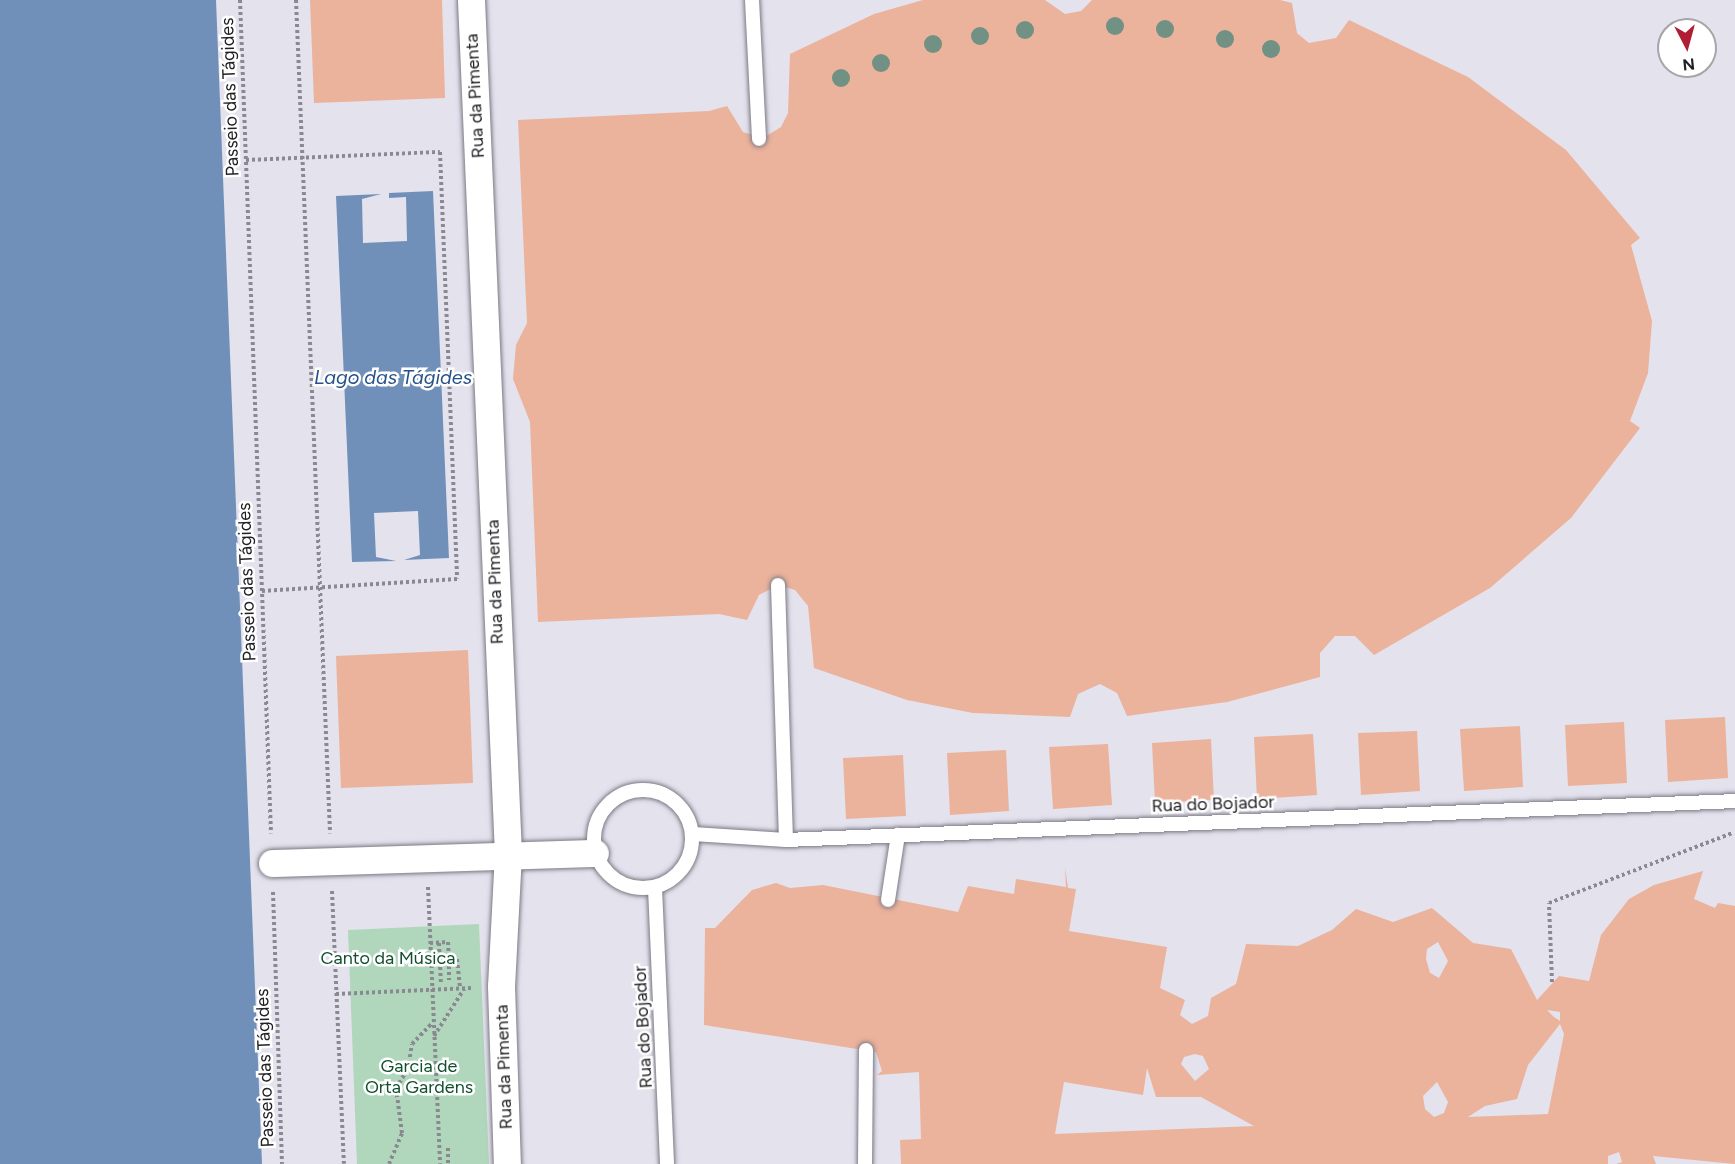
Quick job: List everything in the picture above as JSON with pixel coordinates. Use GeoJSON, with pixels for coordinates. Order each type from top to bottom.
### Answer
{"type":"FeatureCollection","features":[{"type":"Feature","properties":{"kind":"street","name":"Rua da Pimenta"},"geometry":{"type":"LineString","coordinates":[[471,0],[508,853],[501,986],[507,1164]]}},
{"type":"Feature","properties":{"kind":"street"},"geometry":{"type":"LineString","coordinates":[[272,863],[508,853],[595,852]]}},
{"type":"Feature","properties":{"kind":"lane"},"geometry":{"type":"LineString","coordinates":[[752,0],[759,138]]}},
{"type":"Feature","properties":{"kind":"lane"},"geometry":{"type":"LineString","coordinates":[[778,585],[786,840]]}},
{"type":"Feature","properties":{"kind":"lane"},"geometry":{"type":"LineString","coordinates":[[634,790],[666,795],[688,819],[693,834],[684,868],[655,888],[620,883],[604,871],[595,852],[601,813],[634,790]]}},
{"type":"Feature","properties":{"kind":"lane","name":"Rua do Bojador"},"geometry":{"type":"LineString","coordinates":[[693,834],[786,840],[1735,801]]}},
{"type":"Feature","properties":{"kind":"lane"},"geometry":{"type":"LineString","coordinates":[[888,900],[898,835]]}},
{"type":"Feature","properties":{"kind":"lane","name":"Rua do Bojador"},"geometry":{"type":"LineString","coordinates":[[655,888],[667,1164]]}},
{"type":"Feature","properties":{"kind":"lane"},"geometry":{"type":"LineString","coordinates":[[865,1164],[866,1050]]}},
{"type":"Feature","properties":{"kind":"path","name":"Passeio das Tágides"},"geometry":{"type":"LineString","coordinates":[[240,0],[282,1164]]}},
{"type":"Feature","properties":{"kind":"path"},"geometry":{"type":"LineString","coordinates":[[296,0],[344,1164]]}},
{"type":"Feature","properties":{"kind":"path"},"geometry":{"type":"LineString","coordinates":[[246,160],[440,152],[450,375],[457,579],[261,591]]}},
{"type":"Feature","properties":{"kind":"path"},"geometry":{"type":"LineString","coordinates":[[1552,982],[1549,903],[1732,832]]}},
{"type":"Feature","properties":{"kind":"path"},"geometry":{"type":"LineString","coordinates":[[427,856],[440,1164]]}},
{"type":"Feature","properties":{"kind":"path"},"geometry":{"type":"LineString","coordinates":[[430,943],[448,942],[449,980]]}},
{"type":"Feature","properties":{"kind":"path"},"geometry":{"type":"LineString","coordinates":[[439,943],[441,985]]}},
{"type":"Feature","properties":{"kind":"path"},"geometry":{"type":"LineString","coordinates":[[434,1036],[462,989],[457,959],[449,960]]}},
{"type":"Feature","properties":{"kind":"path"},"geometry":{"type":"LineString","coordinates":[[336,994],[501,986]]}},
{"type":"Feature","properties":{"kind":"path"},"geometry":{"type":"LineString","coordinates":[[389,1164],[402,1133],[396,1088],[408,1069],[412,1044],[434,1022]]}},
{"type":"Feature","properties":{"kind":"path"},"geometry":{"type":"LineString","coordinates":[[448,1148],[448,1164]]}},
{"type":"Feature","properties":{"kind":"green space","name":"Garcia de Orta Gardens"},"geometry":{"type":"Polygon","coordinates":[[[479,924],[489,1164],[357,1164],[348,930],[479,924]]]}},
{"type":"Feature","properties":{"kind":"water"},"geometry":{"type":"Polygon","coordinates":[[[0,0],[216,0],[262,1164],[0,1164],[0,0]]]}},
{"type":"Feature","properties":{"kind":"water","name":"Lago das Tágides"},"geometry":{"type":"Polygon","coordinates":[[[433,191],[449,558],[404,560],[420,555],[418,511],[374,513],[376,557],[396,561],[352,562],[336,196],[381,194],[362,199],[363,243],[407,241],[406,197],[389,198],[389,193],[433,191]]]}},
{"type":"Feature","properties":{"kind":"building"},"geometry":{"type":"Polygon","coordinates":[[[310,0],[442,0],[445,98],[314,103],[310,0]]]}},
{"type":"Feature","properties":{"kind":"building"},"geometry":{"type":"Polygon","coordinates":[[[923,0],[1045,0],[1065,14],[1081,11],[1092,0],[1280,0],[1292,3],[1297,33],[1309,43],[1336,38],[1349,20],[1468,77],[1566,150],[1640,238],[1631,245],[1652,321],[1648,373],[1630,421],[1640,428],[1571,518],[1490,588],[1374,655],[1355,636],[1335,636],[1320,653],[1320,677],[1227,702],[1127,716],[1117,693],[1100,684],[1078,694],[1070,717],[973,713],[907,700],[814,668],[808,606],[795,590],[778,585],[759,595],[747,620],[719,614],[538,622],[530,422],[513,379],[516,345],[527,323],[518,120],[709,111],[727,106],[743,132],[763,138],[781,127],[788,113],[790,54],[874,14],[923,0]]]}},
{"type":"Feature","properties":{"kind":"building"},"geometry":{"type":"Polygon","coordinates":[[[468,650],[473,783],[341,788],[336,656],[468,650]]]}},
{"type":"Feature","properties":{"kind":"building"},"geometry":{"type":"Polygon","coordinates":[[[1725,717],[1728,778],[1668,782],[1665,720],[1725,717]]]}},
{"type":"Feature","properties":{"kind":"building"},"geometry":{"type":"Polygon","coordinates":[[[1624,722],[1627,783],[1568,786],[1565,725],[1624,722]]]}},
{"type":"Feature","properties":{"kind":"building"},"geometry":{"type":"Polygon","coordinates":[[[1520,726],[1523,787],[1464,791],[1460,729],[1520,726]]]}},
{"type":"Feature","properties":{"kind":"building"},"geometry":{"type":"Polygon","coordinates":[[[1417,731],[1420,791],[1361,795],[1358,733],[1417,731]]]}},
{"type":"Feature","properties":{"kind":"building"},"geometry":{"type":"Polygon","coordinates":[[[1313,734],[1317,795],[1257,799],[1254,737],[1313,734]]]}},
{"type":"Feature","properties":{"kind":"building"},"geometry":{"type":"Polygon","coordinates":[[[1211,739],[1214,800],[1155,803],[1152,743],[1211,739]]]}},
{"type":"Feature","properties":{"kind":"building"},"geometry":{"type":"Polygon","coordinates":[[[1108,744],[1112,805],[1053,809],[1049,747],[1108,744]]]}},
{"type":"Feature","properties":{"kind":"building"},"geometry":{"type":"Polygon","coordinates":[[[1006,750],[1009,811],[950,815],[947,753],[1006,750]]]}},
{"type":"Feature","properties":{"kind":"building"},"geometry":{"type":"Polygon","coordinates":[[[903,755],[906,816],[846,819],[843,758],[903,755]]]}},
{"type":"Feature","properties":{"kind":"building"},"geometry":{"type":"Polygon","coordinates":[[[1065,867],[1068,888],[1076,889],[1069,931],[1167,947],[1160,988],[1185,1000],[1180,1015],[1192,1024],[1208,1016],[1211,998],[1236,984],[1246,944],[1298,946],[1332,930],[1356,909],[1393,922],[1432,908],[1473,943],[1511,949],[1537,1000],[1559,976],[1589,981],[1601,935],[1629,899],[1654,885],[1703,871],[1694,899],[1715,908],[1718,903],[1735,906],[1735,1164],[1653,1156],[1656,1164],[1616,1164],[1622,1162],[1619,1152],[1608,1156],[1608,1164],[901,1164],[900,1140],[921,1139],[919,1072],[877,1075],[882,1071],[876,1052],[704,1025],[705,928],[715,928],[752,890],[776,883],[790,888],[823,885],[958,912],[968,886],[1014,894],[1016,879],[1066,887],[1065,867]],[[1438,942],[1427,949],[1426,959],[1430,973],[1439,978],[1448,961],[1438,942]],[[1547,1010],[1554,1017],[1560,1021],[1560,1012],[1547,1010]],[[1560,1024],[1528,1065],[1517,1099],[1485,1106],[1468,1117],[1548,1114],[1564,1034],[1560,1024]],[[1195,1054],[1184,1057],[1181,1064],[1195,1081],[1209,1069],[1203,1056],[1195,1054]],[[1147,1068],[1143,1095],[1064,1082],[1055,1134],[1254,1126],[1201,1097],[1156,1097],[1147,1068]],[[1437,1082],[1423,1096],[1425,1109],[1434,1117],[1444,1113],[1448,1102],[1437,1082]]]}},
{"type":"Feature","properties":{"kind":"park label","name":"Canto da Música"},"geometry":{"type":"Point","coordinates":[388,958]}}]}
